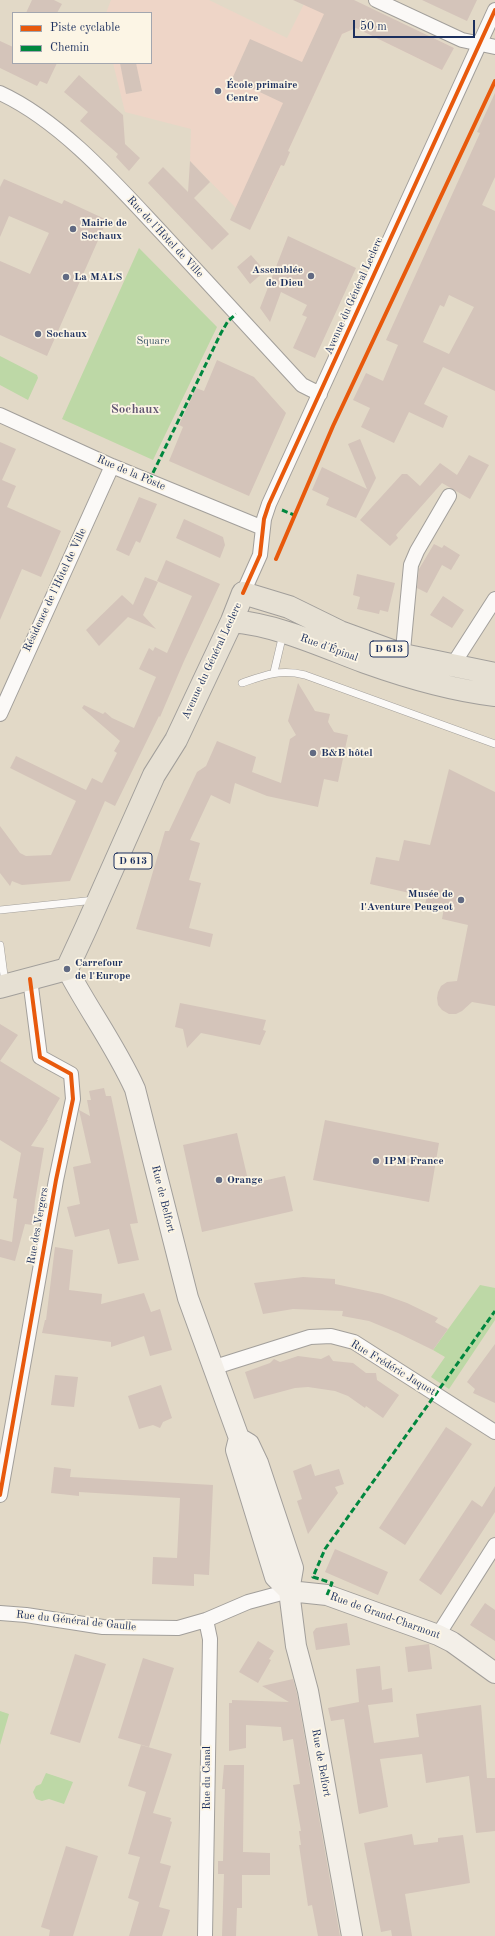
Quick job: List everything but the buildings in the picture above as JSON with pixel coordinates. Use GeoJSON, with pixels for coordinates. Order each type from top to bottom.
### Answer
{"type":"FeatureCollection","features":[{"type":"Feature","properties":{"kind":"main road","name":"Rue d'Épinal"},"geometry":{"type":"LineString","coordinates":[[243,593],[289,607],[401,663],[433,683],[495,695]]}},
{"type":"Feature","properties":{"kind":"main road","name":"Avenue du Général Leclerc"},"geometry":{"type":"LineString","coordinates":[[66,969],[99,900],[154,775],[176,740],[232,621],[243,593]]}},
{"type":"Feature","properties":{"kind":"main road","name":"Rue d'Épinal"},"geometry":{"type":"LineString","coordinates":[[232,621],[257,624],[401,663],[452,666],[495,674]]}},
{"type":"Feature","properties":{"kind":"main road","name":"Avenue du Général Leclerc"},"geometry":{"type":"LineString","coordinates":[[66,969],[100,933],[167,781],[176,740]]}},
{"type":"Feature","properties":{"kind":"main road"},"geometry":{"type":"LineString","coordinates":[[3,986],[66,969]]}},
{"type":"Feature","properties":{"kind":"main road","name":"Rue de Belfort"},"geometry":{"type":"LineString","coordinates":[[66,969],[123,1064],[135,1089],[188,1298],[215,1367],[240,1438],[249,1444],[258,1463],[293,1568],[288,1591],[296,1646],[308,1691],[352,1936]]}},
{"type":"Feature","properties":{"kind":"main road","name":"Rue de Grand-Charmont"},"geometry":{"type":"LineString","coordinates":[[288,1591],[327,1595],[438,1635],[452,1642],[495,1673]]}},
{"type":"Feature","properties":{"kind":"street"},"geometry":{"type":"LineString","coordinates":[[376,0],[462,40],[495,47]]}},
{"type":"Feature","properties":{"kind":"street","name":"Avenue du Général Leclerc"},"geometry":{"type":"LineString","coordinates":[[243,593],[260,555],[265,513],[495,10]]}},
{"type":"Feature","properties":{"kind":"street","name":"Rue de l'Hôtel de Ville"},"geometry":{"type":"LineString","coordinates":[[0,93],[42,119],[81,150],[152,222],[302,385],[320,394]]}},
{"type":"Feature","properties":{"kind":"street","name":"Rue de la Poste"},"geometry":{"type":"LineString","coordinates":[[0,415],[112,466],[263,528]]}},
{"type":"Feature","properties":{"kind":"street","name":"Résidence de l'Hôtel de Ville"},"geometry":{"type":"LineString","coordinates":[[0,714],[112,466]]}},
{"type":"Feature","properties":{"kind":"street"},"geometry":{"type":"LineString","coordinates":[[401,663],[411,565],[417,551],[449,496]]}},
{"type":"Feature","properties":{"kind":"street"},"geometry":{"type":"LineString","coordinates":[[452,666],[495,599]]}},
{"type":"Feature","properties":{"kind":"street","name":"Rue des Vergers"},"geometry":{"type":"LineString","coordinates":[[0,1495],[56,1180],[73,1099],[71,1074],[40,1057],[30,979]]}},
{"type":"Feature","properties":{"kind":"street","name":"Rue Frédéric Jaquet"},"geometry":{"type":"LineString","coordinates":[[215,1367],[310,1336],[331,1336],[354,1342],[495,1432]]}},
{"type":"Feature","properties":{"kind":"street"},"geometry":{"type":"LineString","coordinates":[[438,1635],[495,1545]]}},
{"type":"Feature","properties":{"kind":"street","name":"Rue du Général de Gaulle"},"geometry":{"type":"LineString","coordinates":[[0,1613],[26,1615],[103,1627],[131,1629],[178,1628],[206,1620],[248,1602],[288,1591]]}},
{"type":"Feature","properties":{"kind":"street","name":"Rue du Canal"},"geometry":{"type":"LineString","coordinates":[[205,1936],[210,1640],[206,1620]]}},
{"type":"Feature","properties":{"kind":"lane"},"geometry":{"type":"LineString","coordinates":[[274,672],[284,632]]}},
{"type":"Feature","properties":{"kind":"lane"},"geometry":{"type":"LineString","coordinates":[[242,683],[274,672],[293,672],[305,674],[495,744]]}},
{"type":"Feature","properties":{"kind":"lane"},"geometry":{"type":"LineString","coordinates":[[0,910],[83,900],[99,900]]}},
{"type":"Feature","properties":{"kind":"lane"},"geometry":{"type":"LineString","coordinates":[[0,945],[3,986]]}},
{"type":"Feature","properties":{"kind":"shaded area","name":"École primaire Centre"},"geometry":{"type":"Polygon","coordinates":[[[111,0],[209,0],[287,38],[306,0],[355,1],[454,48],[442,70],[356,28],[342,34],[264,202],[236,208],[190,161],[191,129],[125,112],[113,64],[152,64],[152,12],[106,12],[111,0]]]}},
{"type":"Feature","properties":{"kind":"green space","name":"Square"},"geometry":{"type":"Polygon","coordinates":[[[139,248],[217,327],[153,460],[62,419],[139,248]]]}},
{"type":"Feature","properties":{"kind":"green space"},"geometry":{"type":"Polygon","coordinates":[[[0,356],[37,375],[38,378],[28,400],[0,385],[0,356]]]}},
{"type":"Feature","properties":{"kind":"green space"},"geometry":{"type":"Polygon","coordinates":[[[480,1285],[495,1288],[495,1320],[449,1389],[431,1377],[445,1357],[433,1350],[480,1285]]]}},
{"type":"Feature","properties":{"kind":"green space"},"geometry":{"type":"Polygon","coordinates":[[[0,1711],[9,1714],[0,1745],[0,1711]]]}},
{"type":"Feature","properties":{"kind":"green space"},"geometry":{"type":"Polygon","coordinates":[[[46,1773],[73,1782],[64,1804],[49,1799],[42,1801],[36,1799],[33,1792],[36,1786],[41,1784],[46,1773]]]}},
{"type":"Feature","properties":{"kind":"marked path"},"geometry":{"type":"LineString","coordinates":[[149,481],[221,333],[228,321],[236,314]]}},
{"type":"Feature","properties":{"kind":"marked path"},"geometry":{"type":"LineString","coordinates":[[282,510],[294,515]]}},
{"type":"Feature","properties":{"kind":"marked path"},"geometry":{"type":"LineString","coordinates":[[327,1595],[332,1583],[313,1577],[325,1549],[495,1311]]}},
{"type":"Feature","properties":{"kind":"cycle path"},"geometry":{"type":"LineString","coordinates":[[243,593],[260,555],[264,519],[269,504],[495,10]]}},
{"type":"Feature","properties":{"kind":"cycle path"},"geometry":{"type":"LineString","coordinates":[[276,559],[333,426],[495,81]]}},
{"type":"Feature","properties":{"kind":"cycle path"},"geometry":{"type":"LineString","coordinates":[[0,1495],[56,1180],[73,1099],[71,1074],[40,1057],[30,979]]}},
{"type":"Feature","properties":{"kind":"place","name":"École primaire Centre"},"geometry":{"type":"Point","coordinates":[218,91]}},
{"type":"Feature","properties":{"kind":"place","name":"Mairie de Sochaux"},"geometry":{"type":"Point","coordinates":[73,229]}},
{"type":"Feature","properties":{"kind":"place","name":"Assemblée de Dieu"},"geometry":{"type":"Point","coordinates":[311,276]}},
{"type":"Feature","properties":{"kind":"place","name":"La MALS"},"geometry":{"type":"Point","coordinates":[66,277]}},
{"type":"Feature","properties":{"kind":"place","name":"Sochaux"},"geometry":{"type":"Point","coordinates":[38,334]}},
{"type":"Feature","properties":{"kind":"place","name":"B&B hôtel"},"geometry":{"type":"Point","coordinates":[313,753]}},
{"type":"Feature","properties":{"kind":"place","name":"Musée de l'Aventure Peugeot"},"geometry":{"type":"Point","coordinates":[461,900]}},
{"type":"Feature","properties":{"kind":"place","name":"Carrefour de l'Europe"},"geometry":{"type":"Point","coordinates":[67,969]}},
{"type":"Feature","properties":{"kind":"place","name":"IPM France"},"geometry":{"type":"Point","coordinates":[376,1161]}},
{"type":"Feature","properties":{"kind":"place","name":"Orange"},"geometry":{"type":"Point","coordinates":[219,1180]}},
{"type":"Feature","properties":{"kind":"district","name":"Sochaux"},"geometry":{"type":"Point","coordinates":[135,410]}}]}
